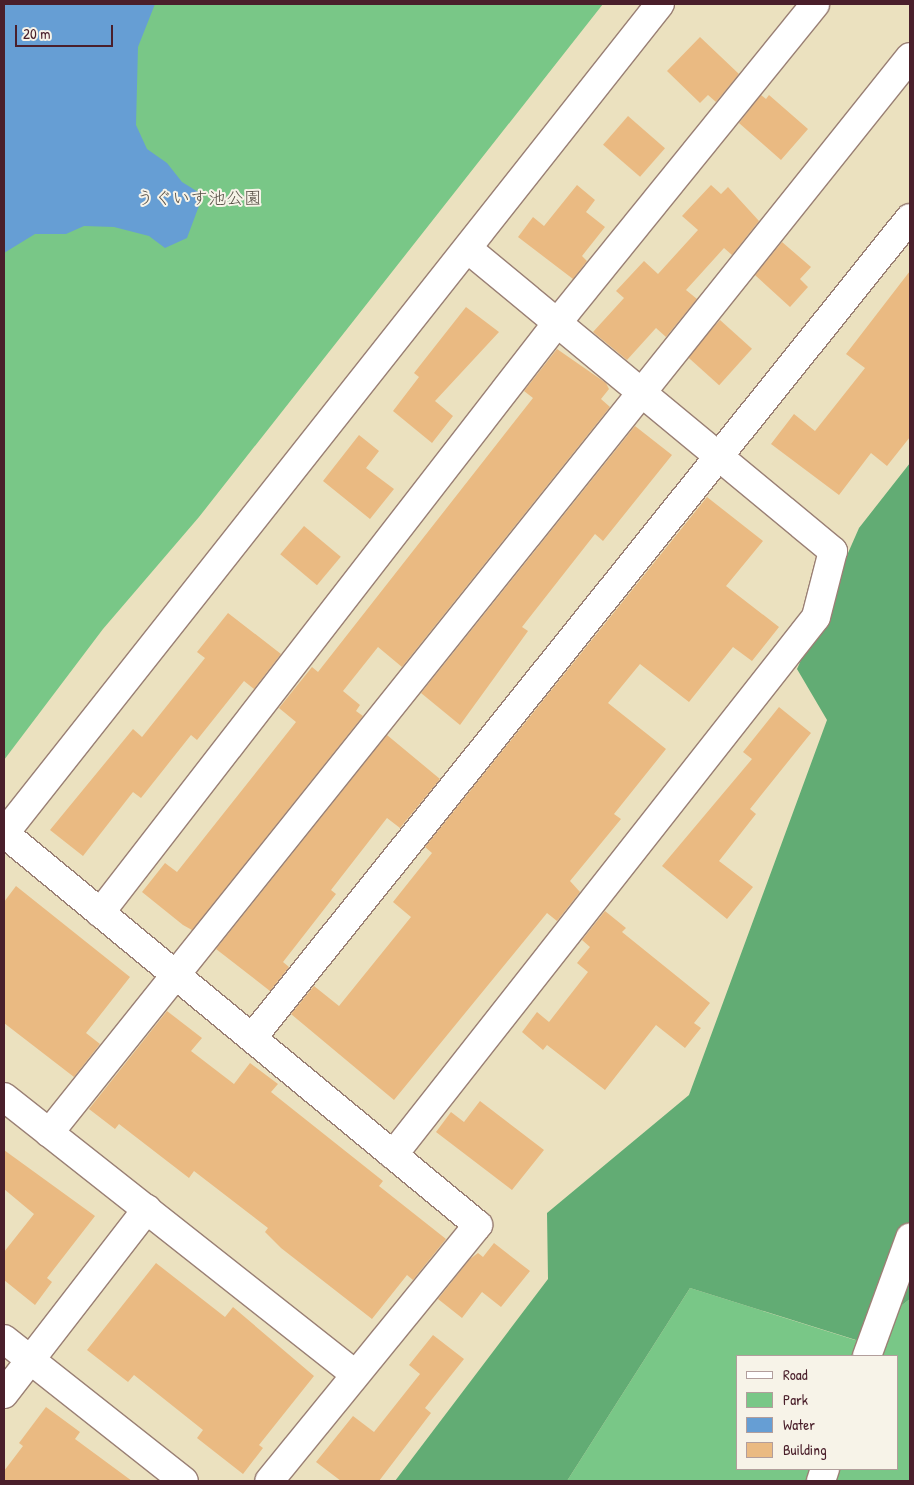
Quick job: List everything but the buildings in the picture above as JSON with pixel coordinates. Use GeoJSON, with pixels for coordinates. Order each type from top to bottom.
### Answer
{"type":"FeatureCollection","features":[{"type":"Feature","properties":{"kind":"street"},"geometry":{"type":"LineString","coordinates":[[269,1481],[478,1226],[4,834],[660,4]]}},
{"type":"Feature","properties":{"kind":"street"},"geometry":{"type":"LineString","coordinates":[[100,913],[558,323],[815,4]]}},
{"type":"Feature","properties":{"kind":"street"},"geometry":{"type":"LineString","coordinates":[[49,1133],[910,57]]}},
{"type":"Feature","properties":{"kind":"street"},"geometry":{"type":"LineString","coordinates":[[252,1038],[910,218]]}},
{"type":"Feature","properties":{"kind":"street"},"geometry":{"type":"LineString","coordinates":[[393,1155],[816,617],[833,551],[468,249]]}},
{"type":"Feature","properties":{"kind":"street"},"geometry":{"type":"LineString","coordinates":[[4,1097],[355,1374]]}},
{"type":"Feature","properties":{"kind":"street"},"geometry":{"type":"LineString","coordinates":[[4,1394],[146,1209]]}},
{"type":"Feature","properties":{"kind":"street"},"geometry":{"type":"LineString","coordinates":[[867,1355],[910,1238]]}},
{"type":"Feature","properties":{"kind":"street"},"geometry":{"type":"LineString","coordinates":[[4,1339],[184,1481]]}},
{"type":"Feature","properties":{"kind":"green space","name":"うぐいす池公園"},"geometry":{"type":"Polygon","coordinates":[[[4,4],[603,4],[199,517],[103,629],[4,760],[4,4]]]}},
{"type":"Feature","properties":{"kind":"green space"},"geometry":{"type":"Polygon","coordinates":[[[910,463],[910,1299],[856,1340],[690,1288],[567,1481],[395,1481],[548,1279],[547,1213],[689,1095],[827,720],[797,669],[859,528],[910,463]]]}},
{"type":"Feature","properties":{"kind":"green space"},"geometry":{"type":"Polygon","coordinates":[[[690,1288],[855,1340],[910,1299],[910,1481],[567,1481],[690,1288]]]}},
{"type":"Feature","properties":{"kind":"water"},"geometry":{"type":"Polygon","coordinates":[[[4,4],[155,4],[138,47],[136,125],[147,149],[167,163],[182,182],[203,195],[187,238],[165,248],[149,236],[114,227],[84,226],[66,234],[35,234],[4,253],[4,4]]]}}]}
